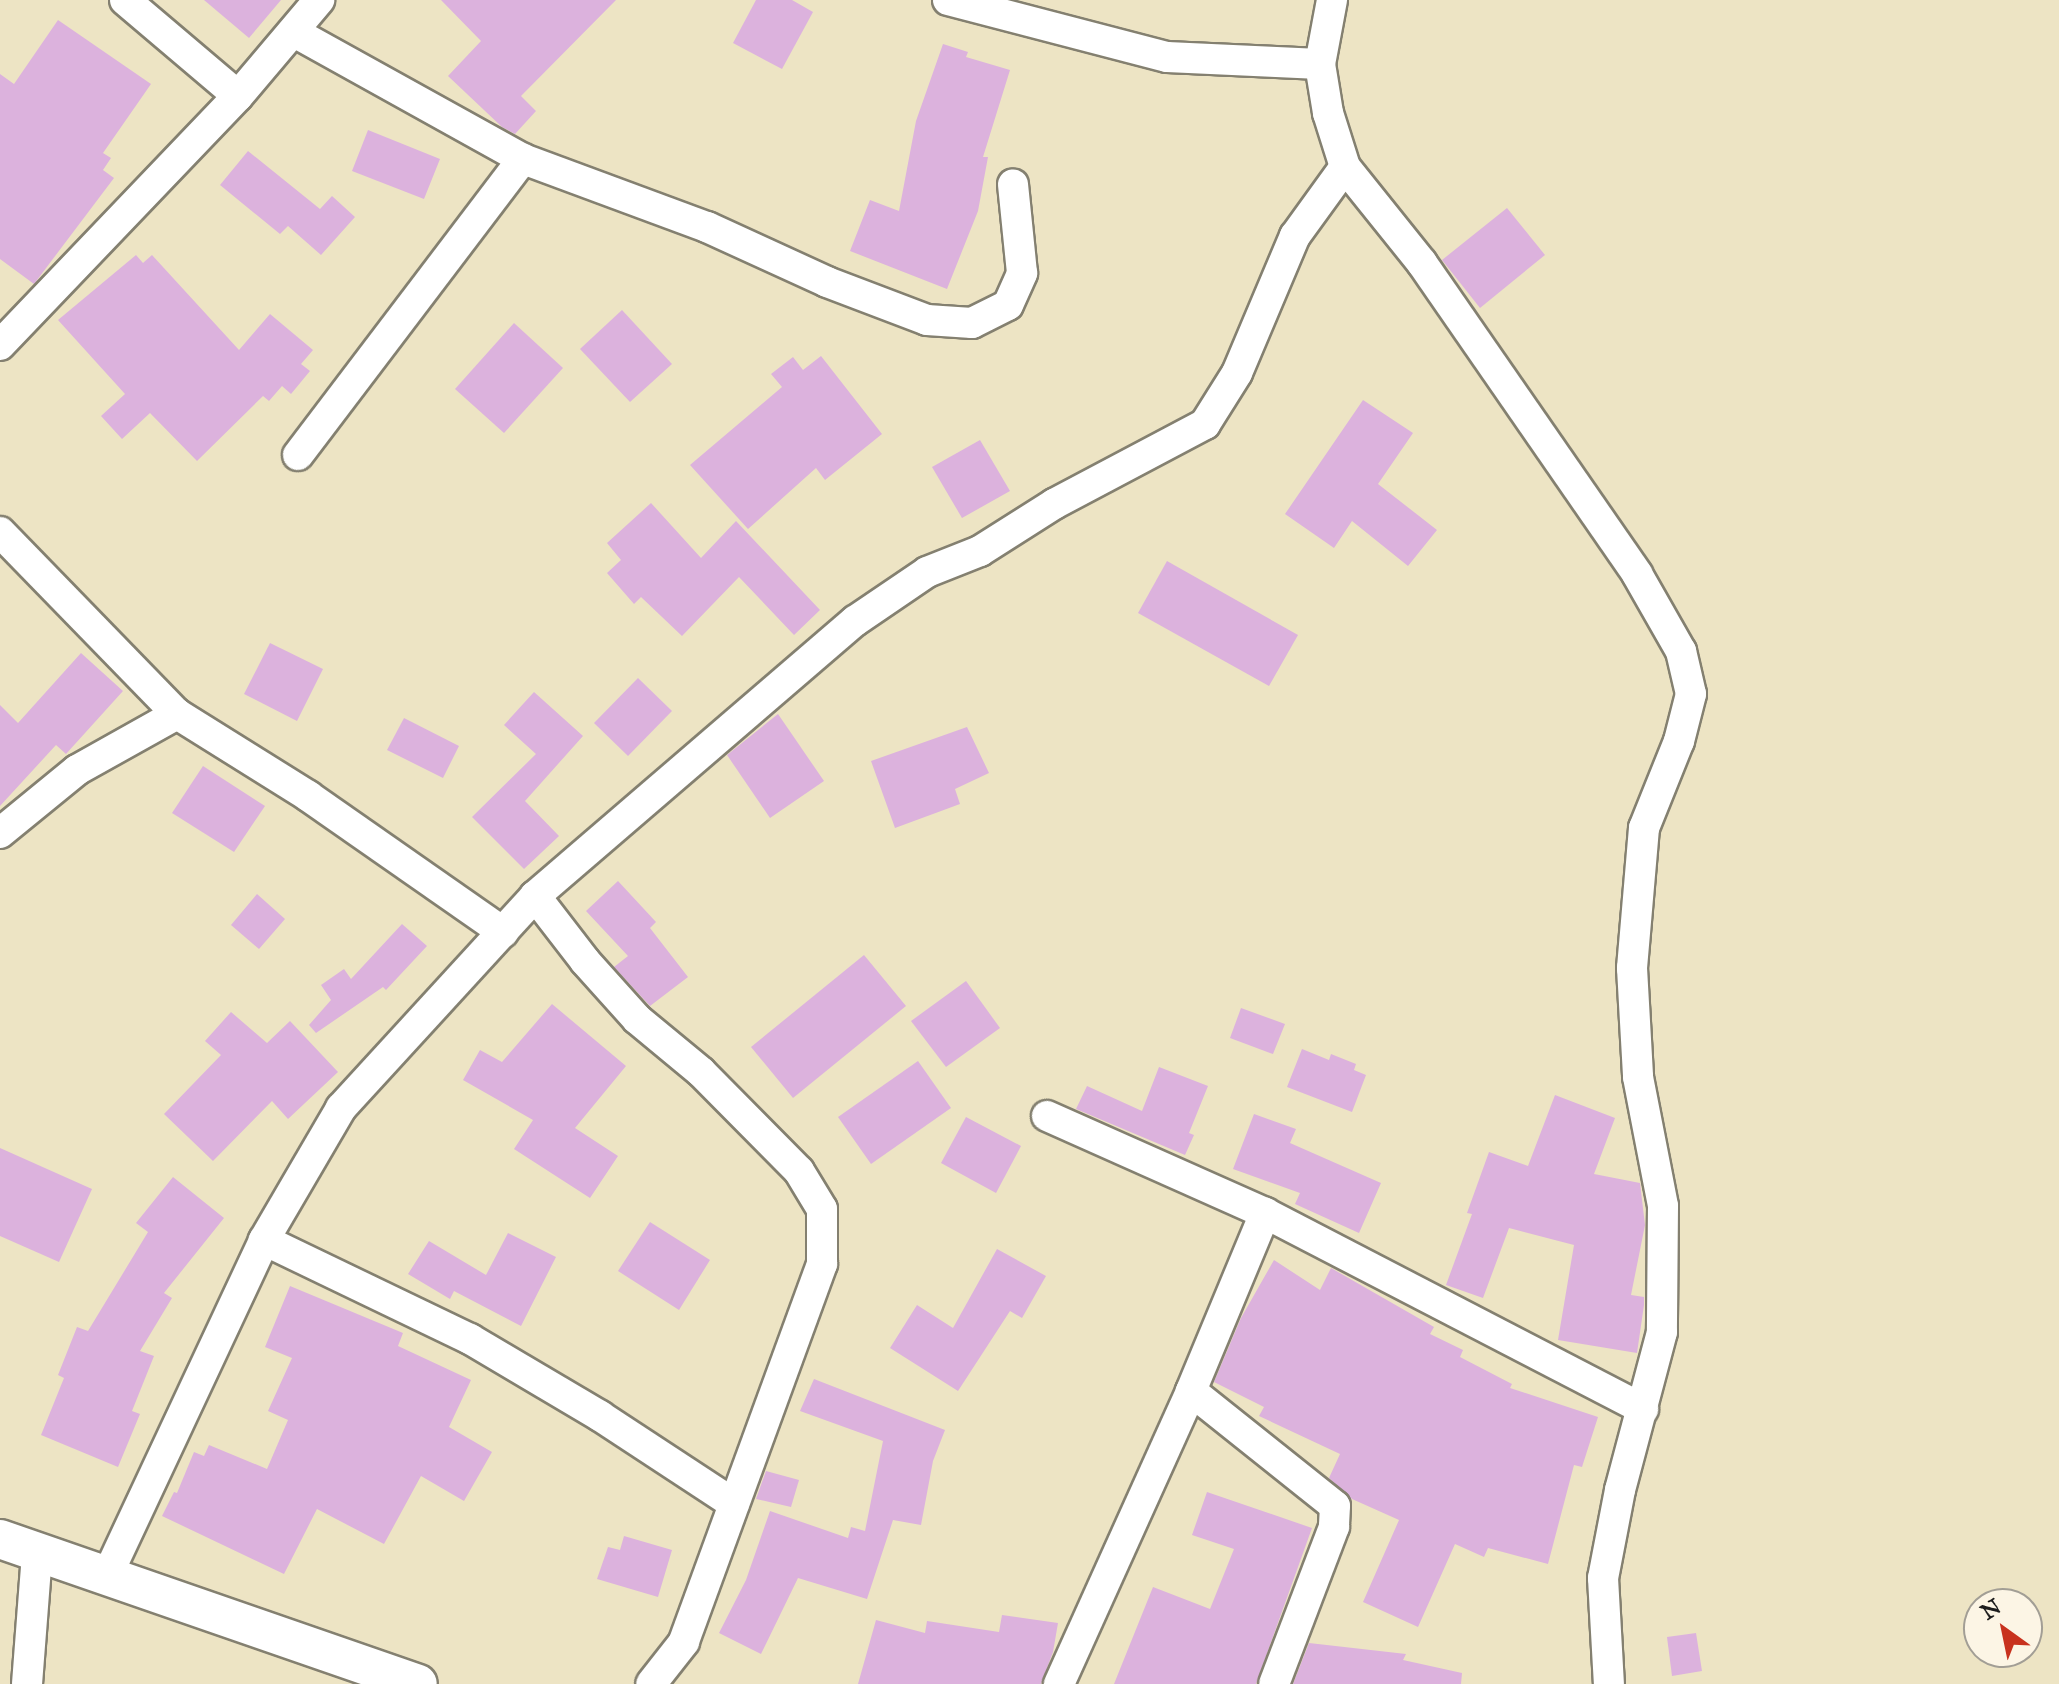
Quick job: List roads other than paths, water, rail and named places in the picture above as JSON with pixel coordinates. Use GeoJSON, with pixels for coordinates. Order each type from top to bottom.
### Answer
{"type":"FeatureCollection","features":[{"type":"Feature","properties":{"kind":"street"},"geometry":{"type":"LineString","coordinates":[[125,0],[238,96]]}},
{"type":"Feature","properties":{"kind":"street"},"geometry":{"type":"LineString","coordinates":[[0,345],[238,96],[319,0]]}},
{"type":"Feature","properties":{"kind":"street"},"geometry":{"type":"LineString","coordinates":[[948,0],[1167,57],[1320,64]]}},
{"type":"Feature","properties":{"kind":"street"},"geometry":{"type":"LineString","coordinates":[[1332,0],[1320,64],[1328,113],[1345,167],[1422,263],[1545,435],[1637,574],[1681,651],[1691,694],[1679,741],[1644,828],[1632,968],[1638,1077],[1663,1206],[1662,1332],[1620,1490],[1603,1578],[1609,1684]]}},
{"type":"Feature","properties":{"kind":"street"},"geometry":{"type":"LineString","coordinates":[[294,32],[523,159],[707,227],[827,282],[927,320],[972,323],[1008,305],[1022,273],[1013,184]]}},
{"type":"Feature","properties":{"kind":"street"},"geometry":{"type":"LineString","coordinates":[[298,455],[523,159]]}},
{"type":"Feature","properties":{"kind":"street"},"geometry":{"type":"LineString","coordinates":[[106,1578],[264,1240],[341,1108],[535,896],[855,621],[927,572],[980,551],[1054,504],[1205,424],[1237,373],[1295,236],[1345,167]]}},
{"type":"Feature","properties":{"kind":"street"},"geometry":{"type":"LineString","coordinates":[[0,532],[177,714],[308,796],[503,932]]}},
{"type":"Feature","properties":{"kind":"street"},"geometry":{"type":"LineString","coordinates":[[0,833],[77,770],[177,714]]}},
{"type":"Feature","properties":{"kind":"street"},"geometry":{"type":"LineString","coordinates":[[535,896],[585,961],[637,1019],[701,1072],[799,1171],[822,1209],[822,1264],[684,1642],[651,1684]]}},
{"type":"Feature","properties":{"kind":"street"},"geometry":{"type":"LineString","coordinates":[[1047,1116],[1265,1213],[1643,1409]]}},
{"type":"Feature","properties":{"kind":"street"},"geometry":{"type":"LineString","coordinates":[[1059,1684],[1191,1391],[1265,1213]]}},
{"type":"Feature","properties":{"kind":"street"},"geometry":{"type":"LineString","coordinates":[[264,1240],[470,1339],[600,1416],[734,1504]]}},
{"type":"Feature","properties":{"kind":"street"},"geometry":{"type":"LineString","coordinates":[[1191,1391],[1335,1506],[1334,1527],[1274,1684]]}},
{"type":"Feature","properties":{"kind":"street"},"geometry":{"type":"LineString","coordinates":[[0,1539],[418,1684]]}},
{"type":"Feature","properties":{"kind":"street"},"geometry":{"type":"LineString","coordinates":[[27,1684],[37,1553]]}}]}
